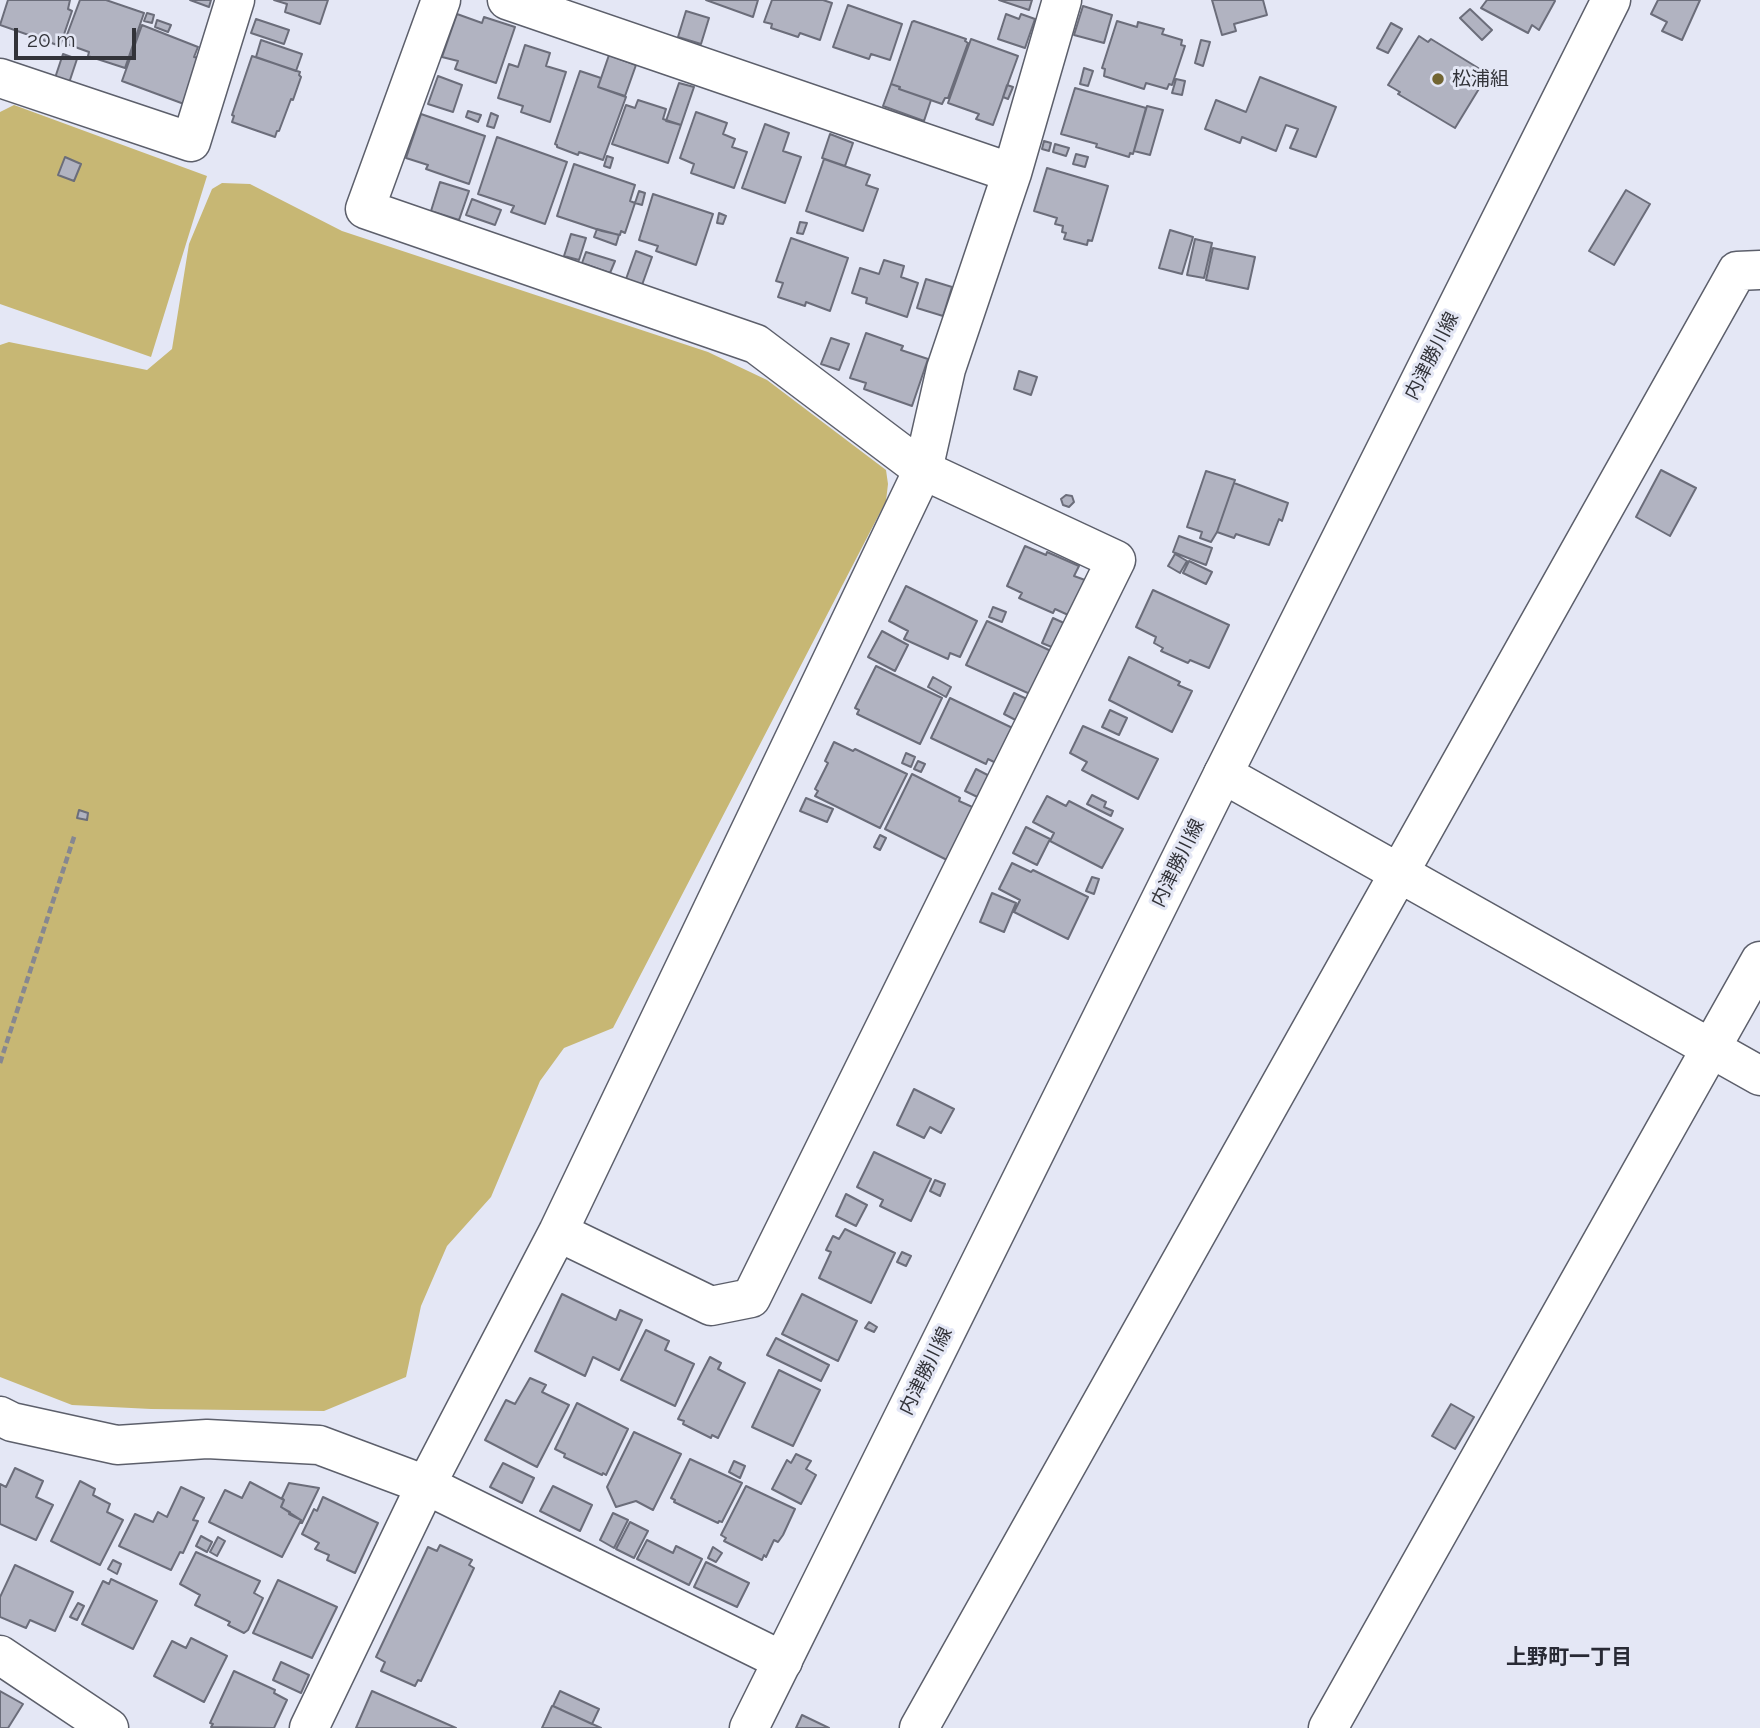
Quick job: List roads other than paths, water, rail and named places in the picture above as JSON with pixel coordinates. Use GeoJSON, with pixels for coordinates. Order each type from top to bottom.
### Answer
{"type":"FeatureCollection","features":[{"type":"Feature","properties":{"kind":"street"},"geometry":{"type":"LineString","coordinates":[[0,78],[191,142],[234,0]]}},
{"type":"Feature","properties":{"kind":"street"},"geometry":{"type":"LineString","coordinates":[[441,0],[365,209],[755,344],[923,470],[1116,560],[751,1298],[711,1306],[558,1232]]}},
{"type":"Feature","properties":{"kind":"street"},"geometry":{"type":"LineString","coordinates":[[507,0],[1012,173]]}},
{"type":"Feature","properties":{"kind":"street"},"geometry":{"type":"LineString","coordinates":[[309,1728],[426,1485],[558,1232],[923,470],[946,369],[1012,173],[1062,0]]}},
{"type":"Feature","properties":{"kind":"street","name":"内津勝川線"},"geometry":{"type":"LineString","coordinates":[[749,1728],[1611,0]]}},
{"type":"Feature","properties":{"kind":"street"},"geometry":{"type":"LineString","coordinates":[[919,1728],[1737,271],[1760,270]]}},
{"type":"Feature","properties":{"kind":"street"},"geometry":{"type":"LineString","coordinates":[[1223,774],[1760,1076]]}},
{"type":"Feature","properties":{"kind":"street"},"geometry":{"type":"LineString","coordinates":[[1328,1728],[1760,961]]}},
{"type":"Feature","properties":{"kind":"street"},"geometry":{"type":"LineString","coordinates":[[0,1416],[12,1422],[117,1445],[207,1439],[319,1445],[426,1485],[783,1661]]}},
{"type":"Feature","properties":{"kind":"street"},"geometry":{"type":"LineString","coordinates":[[0,1655],[108,1728]]}},
{"type":"Feature","properties":{"kind":"place","name":"松浦組"},"geometry":{"type":"Point","coordinates":[1438,79]}},
{"type":"Feature","properties":{"kind":"district","name":"上野町一丁目"},"geometry":{"type":"Point","coordinates":[1569,1658]}}]}
